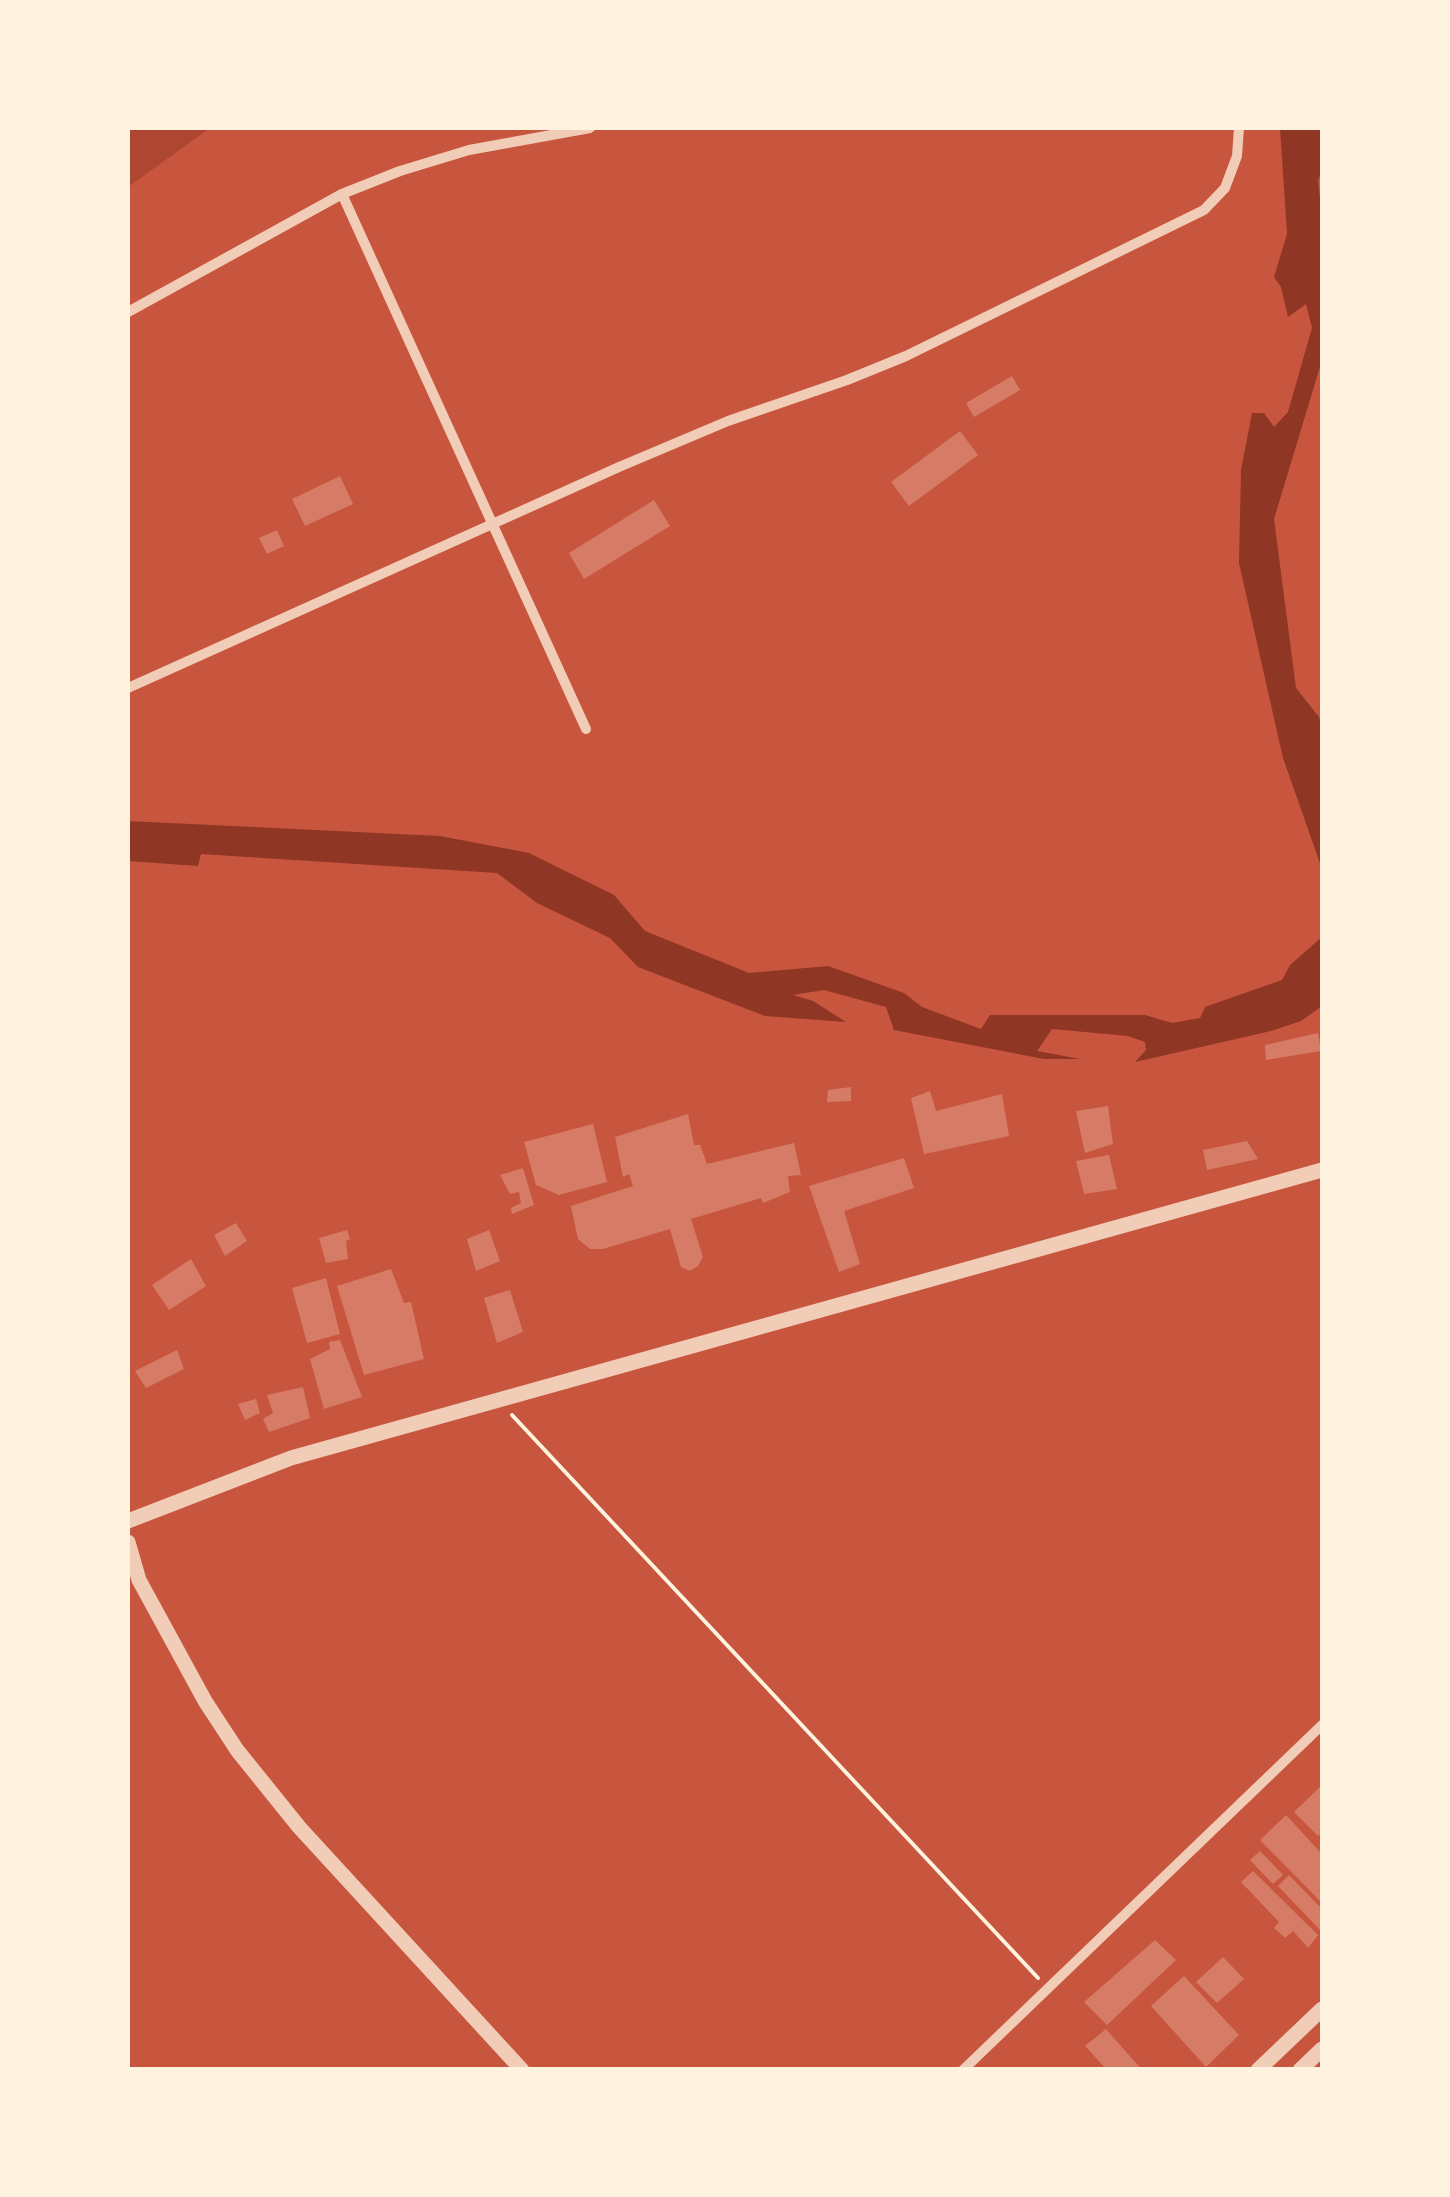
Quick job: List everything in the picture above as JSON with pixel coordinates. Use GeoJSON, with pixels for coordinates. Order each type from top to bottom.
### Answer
{"type":"FeatureCollection","features":[{"type":"Feature","properties":{"kind":"street"},"geometry":{"type":"LineString","coordinates":[[128,312],[342,194],[469,150],[590,128]]}},
{"type":"Feature","properties":{"kind":"street"},"geometry":{"type":"LineString","coordinates":[[128,688],[728,421],[906,356],[1204,210],[1226,188],[1239,128]]}},
{"type":"Feature","properties":{"kind":"street"},"geometry":{"type":"LineString","coordinates":[[342,194],[490,526],[586,728]]}},
{"type":"Feature","properties":{"kind":"street"},"geometry":{"type":"LineString","coordinates":[[128,1521],[290,1458],[1322,1170]]}},
{"type":"Feature","properties":{"kind":"street"},"geometry":{"type":"LineString","coordinates":[[128,1542],[139,1580],[236,1750],[299,1827],[522,2070]]}},
{"type":"Feature","properties":{"kind":"street"},"geometry":{"type":"LineString","coordinates":[[963,2070],[1322,1724]]}},
{"type":"Feature","properties":{"kind":"street"},"geometry":{"type":"LineString","coordinates":[[1258,2070],[1322,2010]]}},
{"type":"Feature","properties":{"kind":"street"},"geometry":{"type":"LineString","coordinates":[[1300,2070],[1322,2049]]}},
{"type":"Feature","properties":{"kind":"path"},"geometry":{"type":"LineString","coordinates":[[497,1400],[1048,1989]]}},
{"type":"Feature","properties":{"kind":"shaded area"},"geometry":{"type":"Polygon","coordinates":[[[128,128],[210,128],[128,187],[128,128]]]}},
{"type":"Feature","properties":{"kind":"shaded area"},"geometry":{"type":"Polygon","coordinates":[[[1280,128],[1322,128],[1318,181],[1322,216],[1322,360],[1274,519],[1296,688],[1319,717],[1322,729],[1322,869],[1283,758],[1239,563],[1241,470],[1252,413],[1264,413],[1274,427],[1288,412],[1312,328],[1306,304],[1288,317],[1281,287],[1274,277],[1287,234],[1280,128]]]}},
{"type":"Feature","properties":{"kind":"shaded area"},"geometry":{"type":"Polygon","coordinates":[[[128,821],[440,836],[529,853],[614,895],[645,931],[749,973],[828,966],[904,993],[922,1007],[981,1029],[990,1015],[1145,1015],[1172,1023],[1200,1018],[1205,1007],[1282,980],[1290,965],[1322,937],[1322,1006],[1301,1021],[1271,1031],[1135,1062],[1146,1050],[1145,1042],[1128,1036],[1052,1029],[1037,1051],[1080,1059],[1044,1059],[894,1030],[886,1007],[824,990],[793,995],[813,1001],[846,1022],[765,1016],[638,967],[610,938],[537,903],[497,873],[201,854],[198,866],[128,861],[128,821]]]}},
{"type":"Feature","properties":{"kind":"building"},"geometry":{"type":"Polygon","coordinates":[[[1012,376],[1020,390],[974,417],[966,403],[1012,376]]]}},
{"type":"Feature","properties":{"kind":"building"},"geometry":{"type":"Polygon","coordinates":[[[960,431],[978,455],[909,506],[891,482],[960,431]]]}},
{"type":"Feature","properties":{"kind":"building"},"geometry":{"type":"Polygon","coordinates":[[[340,476],[353,504],[305,526],[292,499],[340,476]]]}},
{"type":"Feature","properties":{"kind":"building"},"geometry":{"type":"Polygon","coordinates":[[[654,500],[670,526],[584,579],[569,553],[654,500]]]}},
{"type":"Feature","properties":{"kind":"building"},"geometry":{"type":"Polygon","coordinates":[[[277,530],[284,546],[267,554],[259,538],[277,530]]]}},
{"type":"Feature","properties":{"kind":"building"},"geometry":{"type":"Polygon","coordinates":[[[1318,1033],[1321,1051],[1266,1060],[1265,1045],[1318,1033]]]}},
{"type":"Feature","properties":{"kind":"building"},"geometry":{"type":"Polygon","coordinates":[[[851,1087],[851,1101],[827,1102],[828,1090],[851,1087]]]}},
{"type":"Feature","properties":{"kind":"building"},"geometry":{"type":"Polygon","coordinates":[[[930,1091],[936,1111],[1002,1094],[1009,1136],[924,1154],[911,1098],[930,1091]]]}},
{"type":"Feature","properties":{"kind":"building"},"geometry":{"type":"Polygon","coordinates":[[[1108,1106],[1113,1144],[1085,1153],[1076,1111],[1108,1106]]]}},
{"type":"Feature","properties":{"kind":"building"},"geometry":{"type":"Polygon","coordinates":[[[688,1114],[694,1145],[700,1145],[707,1164],[794,1143],[801,1175],[788,1176],[790,1192],[763,1203],[761,1198],[691,1219],[703,1257],[690,1271],[681,1267],[670,1229],[603,1249],[590,1249],[578,1239],[571,1206],[633,1186],[629,1174],[623,1177],[615,1137],[688,1114]]]}},
{"type":"Feature","properties":{"kind":"building"},"geometry":{"type":"Polygon","coordinates":[[[593,1124],[607,1182],[559,1195],[536,1185],[524,1142],[593,1124]]]}},
{"type":"Feature","properties":{"kind":"building"},"geometry":{"type":"Polygon","coordinates":[[[1247,1141],[1258,1159],[1207,1170],[1203,1150],[1247,1141]]]}},
{"type":"Feature","properties":{"kind":"building"},"geometry":{"type":"Polygon","coordinates":[[[1109,1155],[1117,1189],[1084,1194],[1076,1161],[1109,1155]]]}},
{"type":"Feature","properties":{"kind":"building"},"geometry":{"type":"Polygon","coordinates":[[[904,1158],[914,1188],[844,1211],[860,1264],[839,1272],[809,1186],[904,1158]]]}},
{"type":"Feature","properties":{"kind":"building"},"geometry":{"type":"Polygon","coordinates":[[[523,1168],[534,1205],[512,1214],[511,1208],[521,1203],[519,1192],[510,1194],[500,1175],[523,1168]]]}},
{"type":"Feature","properties":{"kind":"building"},"geometry":{"type":"Polygon","coordinates":[[[236,1223],[247,1241],[225,1256],[214,1235],[236,1223]]]}},
{"type":"Feature","properties":{"kind":"building"},"geometry":{"type":"Polygon","coordinates":[[[347,1230],[348,1259],[326,1263],[319,1238],[347,1230]]]}},
{"type":"Feature","properties":{"kind":"building"},"geometry":{"type":"Polygon","coordinates":[[[489,1230],[500,1261],[476,1271],[467,1239],[489,1230]]]}},
{"type":"Feature","properties":{"kind":"building"},"geometry":{"type":"Polygon","coordinates":[[[191,1259],[206,1286],[169,1310],[152,1285],[191,1259]]]}},
{"type":"Feature","properties":{"kind":"building"},"geometry":{"type":"Polygon","coordinates":[[[391,1269],[404,1303],[411,1302],[424,1359],[364,1375],[337,1286],[391,1269]]]}},
{"type":"Feature","properties":{"kind":"building"},"geometry":{"type":"Polygon","coordinates":[[[326,1278],[340,1334],[307,1343],[292,1288],[326,1278]]]}},
{"type":"Feature","properties":{"kind":"building"},"geometry":{"type":"Polygon","coordinates":[[[510,1290],[523,1332],[497,1343],[484,1298],[510,1290]]]}},
{"type":"Feature","properties":{"kind":"building"},"geometry":{"type":"Polygon","coordinates":[[[340,1340],[362,1397],[324,1409],[310,1359],[330,1349],[329,1342],[340,1340]]]}},
{"type":"Feature","properties":{"kind":"building"},"geometry":{"type":"Polygon","coordinates":[[[177,1350],[184,1369],[146,1388],[135,1371],[177,1350]]]}},
{"type":"Feature","properties":{"kind":"building"},"geometry":{"type":"Polygon","coordinates":[[[303,1387],[310,1418],[269,1432],[263,1419],[273,1413],[267,1395],[303,1387]]]}},
{"type":"Feature","properties":{"kind":"building"},"geometry":{"type":"Polygon","coordinates":[[[256,1399],[260,1413],[245,1420],[238,1404],[256,1399]]]}},
{"type":"Feature","properties":{"kind":"building"},"geometry":{"type":"Polygon","coordinates":[[[1322,1785],[1322,1832],[1318,1836],[1294,1812],[1322,1785]]]}},
{"type":"Feature","properties":{"kind":"building"},"geometry":{"type":"Polygon","coordinates":[[[1286,1815],[1322,1854],[1322,1903],[1260,1840],[1286,1815]]]}},
{"type":"Feature","properties":{"kind":"building"},"geometry":{"type":"Polygon","coordinates":[[[1260,1851],[1283,1875],[1273,1884],[1250,1860],[1260,1851]]]}},
{"type":"Feature","properties":{"kind":"building"},"geometry":{"type":"Polygon","coordinates":[[[1253,1871],[1318,1935],[1308,1948],[1293,1931],[1285,1938],[1274,1928],[1279,1922],[1241,1882],[1253,1871]]]}},
{"type":"Feature","properties":{"kind":"building"},"geometry":{"type":"Polygon","coordinates":[[[1289,1875],[1322,1909],[1321,1931],[1278,1886],[1289,1875]]]}},
{"type":"Feature","properties":{"kind":"building"},"geometry":{"type":"Polygon","coordinates":[[[1155,1940],[1176,1960],[1107,2025],[1084,2002],[1155,1940]]]}},
{"type":"Feature","properties":{"kind":"building"},"geometry":{"type":"Polygon","coordinates":[[[1223,1957],[1244,1979],[1217,2003],[1196,1982],[1223,1957]]]}},
{"type":"Feature","properties":{"kind":"building"},"geometry":{"type":"Polygon","coordinates":[[[1184,1976],[1239,2035],[1206,2067],[1151,2006],[1184,1976]]]}},
{"type":"Feature","properties":{"kind":"building"},"geometry":{"type":"Polygon","coordinates":[[[1106,2029],[1142,2070],[1107,2070],[1085,2046],[1106,2029]]]}}]}
